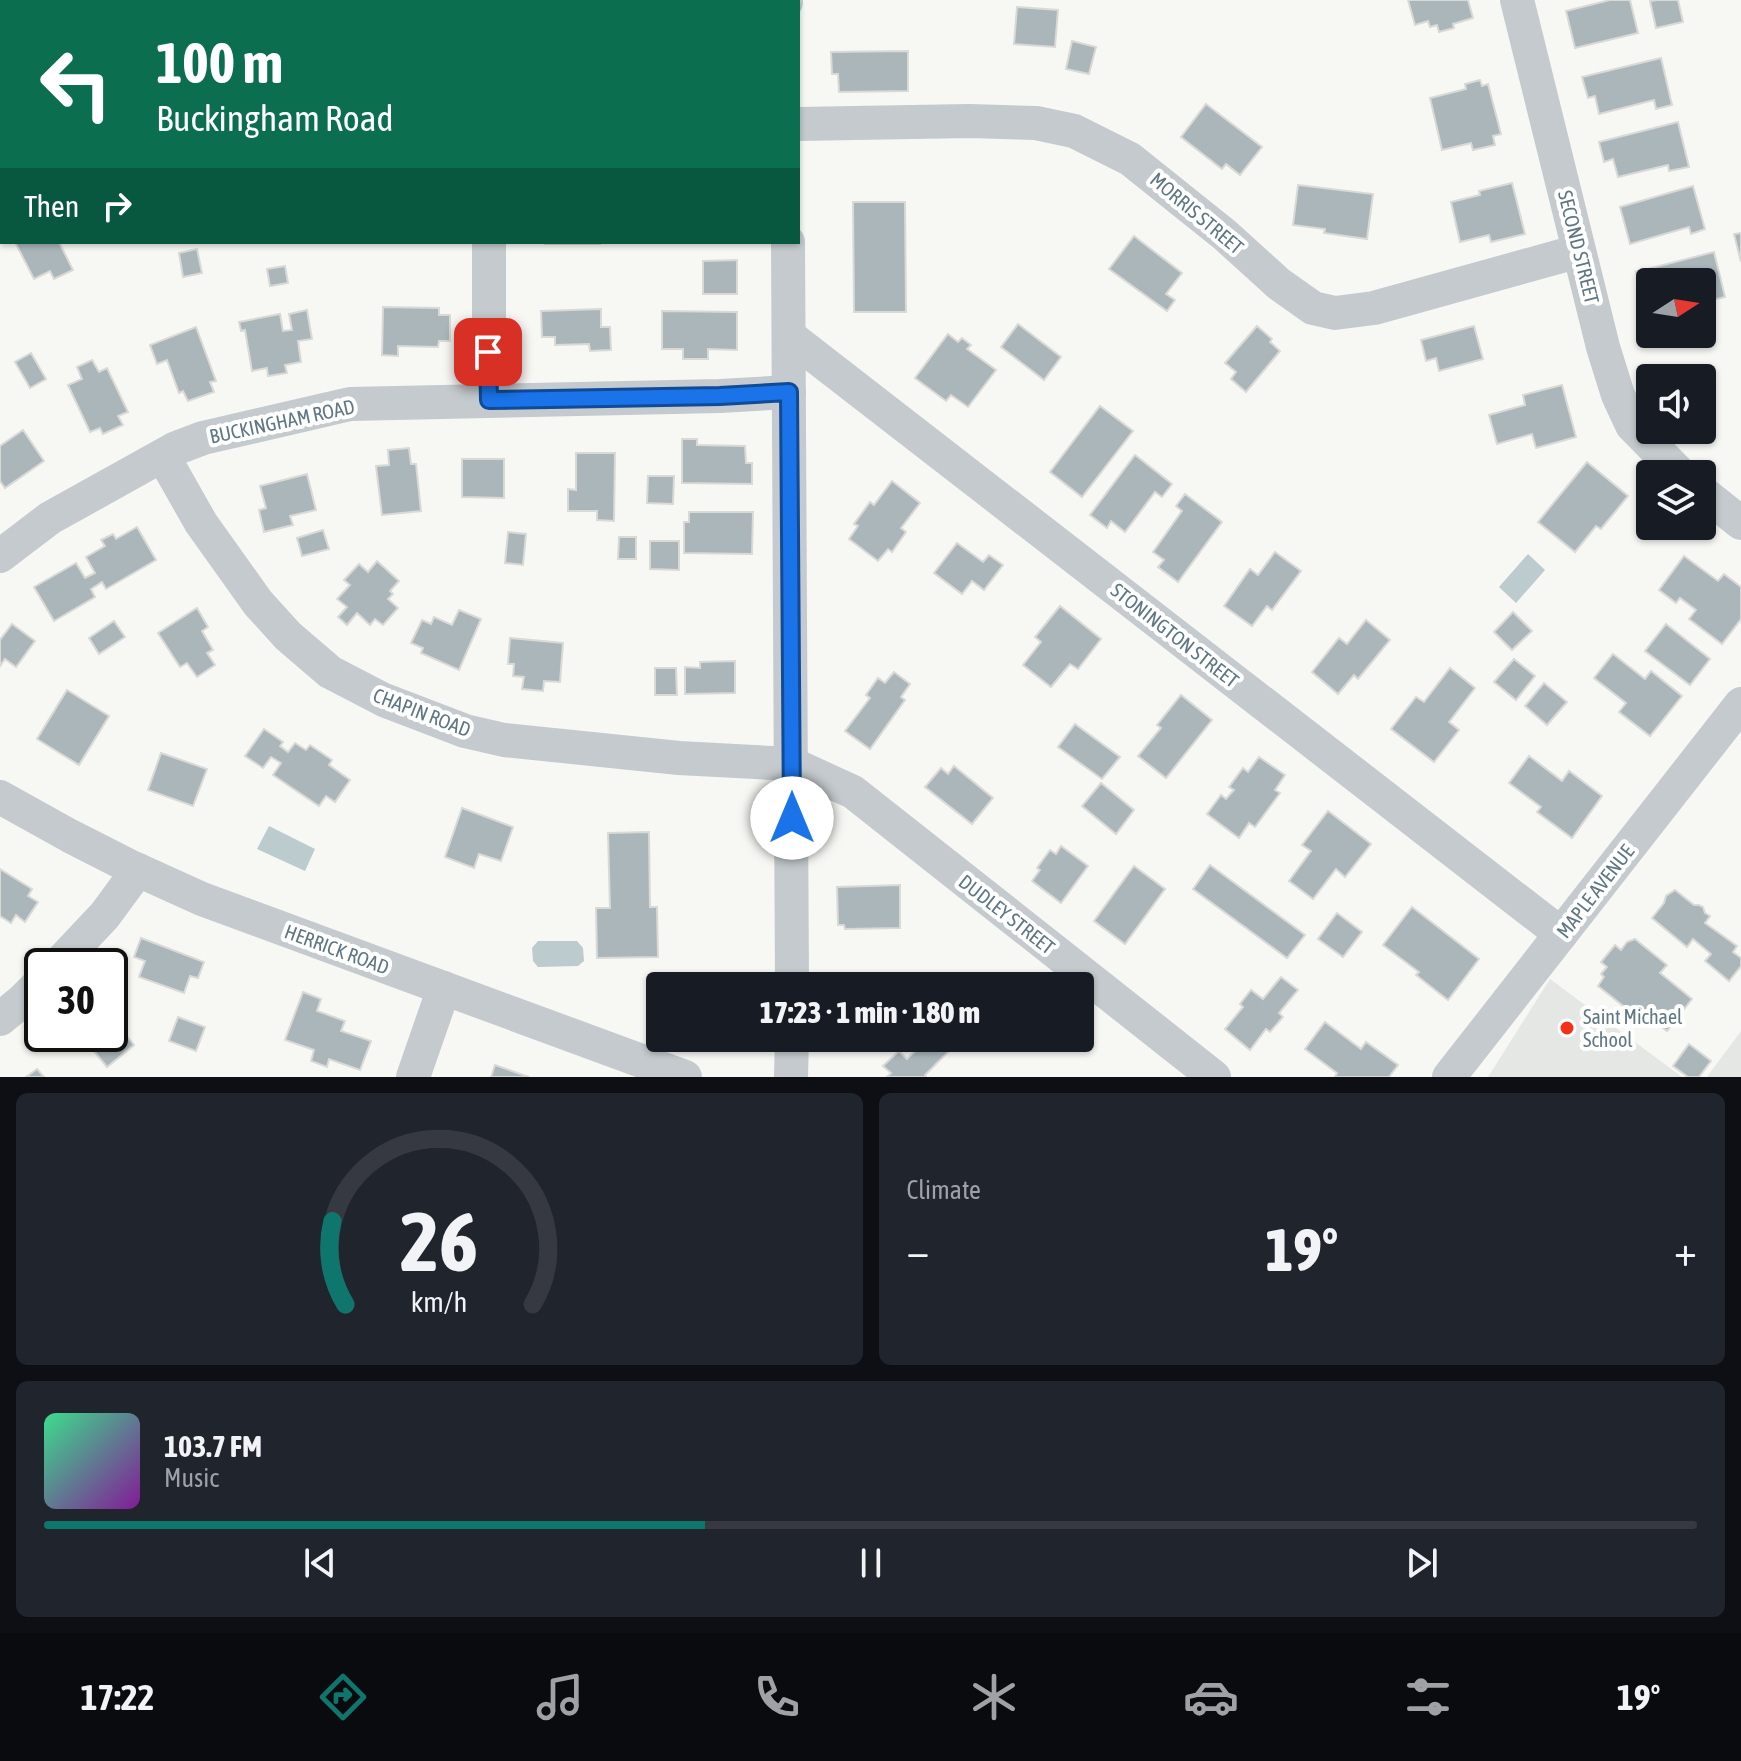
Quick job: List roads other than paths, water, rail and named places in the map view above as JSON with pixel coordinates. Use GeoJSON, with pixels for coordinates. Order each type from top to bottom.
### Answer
{"type":"FeatureCollection","features":[{"type":"Feature","properties":{"kind":"street","name":"SECOND STREET"},"geometry":{"type":"LineString","coordinates":[[1517,0],[1603,347],[1618,395],[1632,425],[1666,460]]}},
{"type":"Feature","properties":{"kind":"street","name":"MORRIS STREET"},"geometry":{"type":"LineString","coordinates":[[800,124],[970,121],[1036,123],[1074,131],[1130,159],[1225,235],[1279,284],[1313,308],[1335,313],[1374,308],[1579,251]]}},
{"type":"Feature","properties":{"kind":"street"},"geometry":{"type":"LineString","coordinates":[[489,244],[489,400]]}},
{"type":"Feature","properties":{"kind":"street"},"geometry":{"type":"LineString","coordinates":[[788,244],[792,972]]}},
{"type":"Feature","properties":{"kind":"street","name":"STONINGTON STREET"},"geometry":{"type":"LineString","coordinates":[[789,336],[1561,934]]}},
{"type":"Feature","properties":{"kind":"street","name":"BUCKINGHAM ROAD"},"geometry":{"type":"LineString","coordinates":[[0,556],[50,518],[174,449],[203,438],[350,404],[789,392]]}},
{"type":"Feature","properties":{"kind":"street","name":"CHAPIN ROAD"},"geometry":{"type":"LineString","coordinates":[[163,456],[201,523],[258,603],[288,636],[330,672],[384,700],[465,731],[504,740],[679,758],[792,764]]}},
{"type":"Feature","properties":{"kind":"street"},"geometry":{"type":"LineString","coordinates":[[1716,503],[1741,523]]}},
{"type":"Feature","properties":{"kind":"street","name":"MAPLE AVENUE"},"geometry":{"type":"LineString","coordinates":[[1449,1077],[1741,704]]}},
{"type":"Feature","properties":{"kind":"street","name":"DUDLEY STREET"},"geometry":{"type":"LineString","coordinates":[[792,764],[853,792],[1214,1077]]}},
{"type":"Feature","properties":{"kind":"street","name":"HERRICK ROAD"},"geometry":{"type":"LineString","coordinates":[[0,797],[138,870],[245,916],[685,1077]]}},
{"type":"Feature","properties":{"kind":"street"},"geometry":{"type":"LineString","coordinates":[[74,948],[105,915],[138,870]]}},
{"type":"Feature","properties":{"kind":"street"},"geometry":{"type":"LineString","coordinates":[[413,1077],[444,988]]}},
{"type":"Feature","properties":{"kind":"street"},"geometry":{"type":"LineString","coordinates":[[0,1019],[24,999]]}},
{"type":"Feature","properties":{"kind":"street"},"geometry":{"type":"LineString","coordinates":[[791,1077],[792,1052]]}},
{"type":"Feature","properties":{"kind":"place","name":"Saint Michael School"},"geometry":{"type":"Point","coordinates":[1567,1028]}}]}
